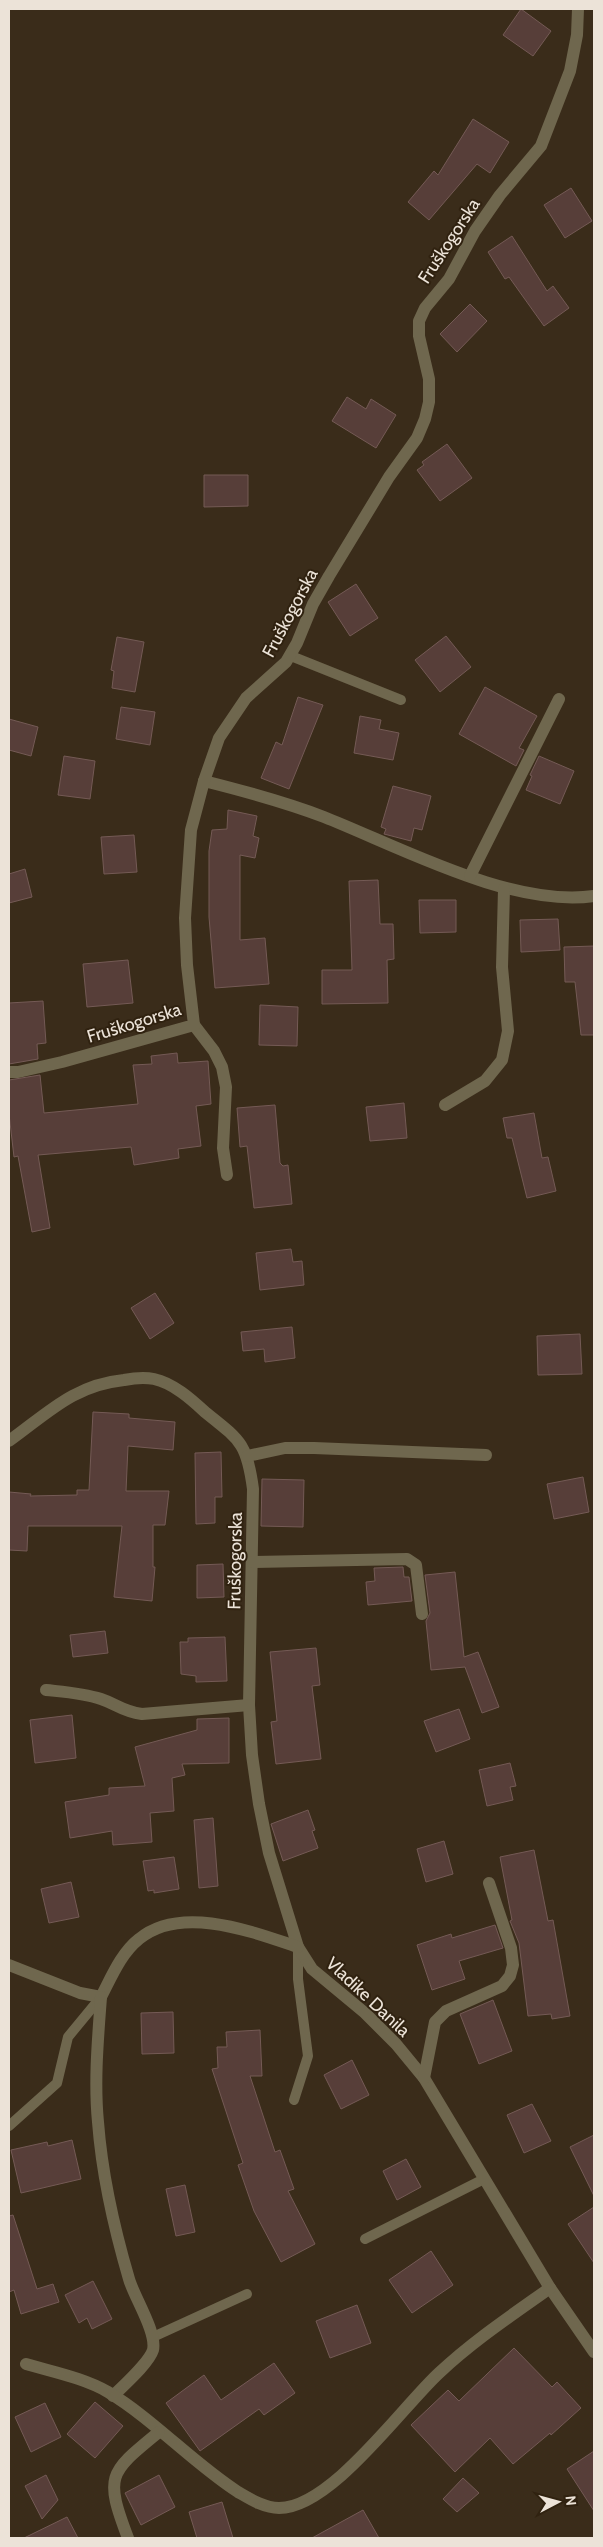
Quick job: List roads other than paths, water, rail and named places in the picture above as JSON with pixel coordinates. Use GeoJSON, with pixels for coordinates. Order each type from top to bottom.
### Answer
{"type":"FeatureCollection","features":[{"type":"Feature","properties":{"kind":"street","name":"Fruškogorska"},"geometry":{"type":"LineString","coordinates":[[9,1072],[18,1072],[62,1062],[194,1025],[185,918],[191,830],[204,780],[219,738],[246,698],[274,675],[290,656],[313,604],[329,576],[389,477],[418,438],[429,402],[429,379],[419,336],[419,321],[425,308],[449,279],[475,231],[500,195],[541,146],[570,71],[578,9]]}},
{"type":"Feature","properties":{"kind":"street"},"geometry":{"type":"LineString","coordinates":[[470,876],[559,700]]}},
{"type":"Feature","properties":{"kind":"street"},"geometry":{"type":"LineString","coordinates":[[204,780],[272,799],[322,816],[504,889],[552,895],[594,896]]}},
{"type":"Feature","properties":{"kind":"street"},"geometry":{"type":"LineString","coordinates":[[446,1104],[485,1081],[502,1060],[508,1031],[502,967],[504,889]]}},
{"type":"Feature","properties":{"kind":"street"},"geometry":{"type":"LineString","coordinates":[[194,1025],[214,1050],[222,1066],[226,1087],[223,1148],[227,1175]]}},
{"type":"Feature","properties":{"kind":"street","name":"Fruškogorska"},"geometry":{"type":"LineString","coordinates":[[9,1442],[65,1398],[90,1386],[114,1381],[155,1379],[187,1396],[242,1444],[247,1456],[253,1489],[249,1705],[252,1755],[258,1804],[268,1852],[298,1947]]}},
{"type":"Feature","properties":{"kind":"street"},"geometry":{"type":"LineString","coordinates":[[247,1456],[285,1448],[486,1455]]}},
{"type":"Feature","properties":{"kind":"street"},"geometry":{"type":"LineString","coordinates":[[252,1562],[407,1559],[416,1565],[422,1614]]}},
{"type":"Feature","properties":{"kind":"street"},"geometry":{"type":"LineString","coordinates":[[46,1690],[81,1693],[104,1700],[129,1712],[142,1714],[249,1705]]}},
{"type":"Feature","properties":{"kind":"street"},"geometry":{"type":"LineString","coordinates":[[424,2078],[435,2022],[446,2010],[502,1986],[510,1976],[513,1965],[510,1948],[489,1882]]}},
{"type":"Feature","properties":{"kind":"street"},"geometry":{"type":"LineString","coordinates":[[114,2396],[150,2357],[153,2349],[153,2337],[130,2282],[113,2226],[98,2121],[98,2032],[101,1997],[123,1957],[139,1939],[161,1927],[182,1923],[208,1923],[238,1928],[298,1947]]}},
{"type":"Feature","properties":{"kind":"street","name":"Vladike Danila"},"geometry":{"type":"LineString","coordinates":[[298,1947],[312,1969],[365,2013],[396,2044],[424,2078],[550,2288],[594,2352]]}},
{"type":"Feature","properties":{"kind":"street"},"geometry":{"type":"LineString","coordinates":[[9,1965],[80,1993],[101,1997]]}},
{"type":"Feature","properties":{"kind":"street"},"geometry":{"type":"LineString","coordinates":[[26,2364],[86,2382],[114,2396],[237,2491],[260,2504],[280,2508],[298,2503],[319,2492],[355,2464],[438,2373],[485,2334],[550,2288]]}},
{"type":"Feature","properties":{"kind":"street"},"geometry":{"type":"LineString","coordinates":[[128,2538],[116,2507],[113,2488],[117,2472],[124,2461],[159,2432]]}},
{"type":"Feature","properties":{"kind":"lane"},"geometry":{"type":"LineString","coordinates":[[290,656],[401,700]]}},
{"type":"Feature","properties":{"kind":"lane"},"geometry":{"type":"LineString","coordinates":[[294,2100],[308,2056],[298,1979],[298,1947]]}},
{"type":"Feature","properties":{"kind":"lane"},"geometry":{"type":"LineString","coordinates":[[9,2126],[57,2083],[68,2037],[101,1997]]}},
{"type":"Feature","properties":{"kind":"lane"},"geometry":{"type":"LineString","coordinates":[[365,2238],[484,2179]]}},
{"type":"Feature","properties":{"kind":"lane"},"geometry":{"type":"LineString","coordinates":[[153,2337],[247,2294]]}}]}
